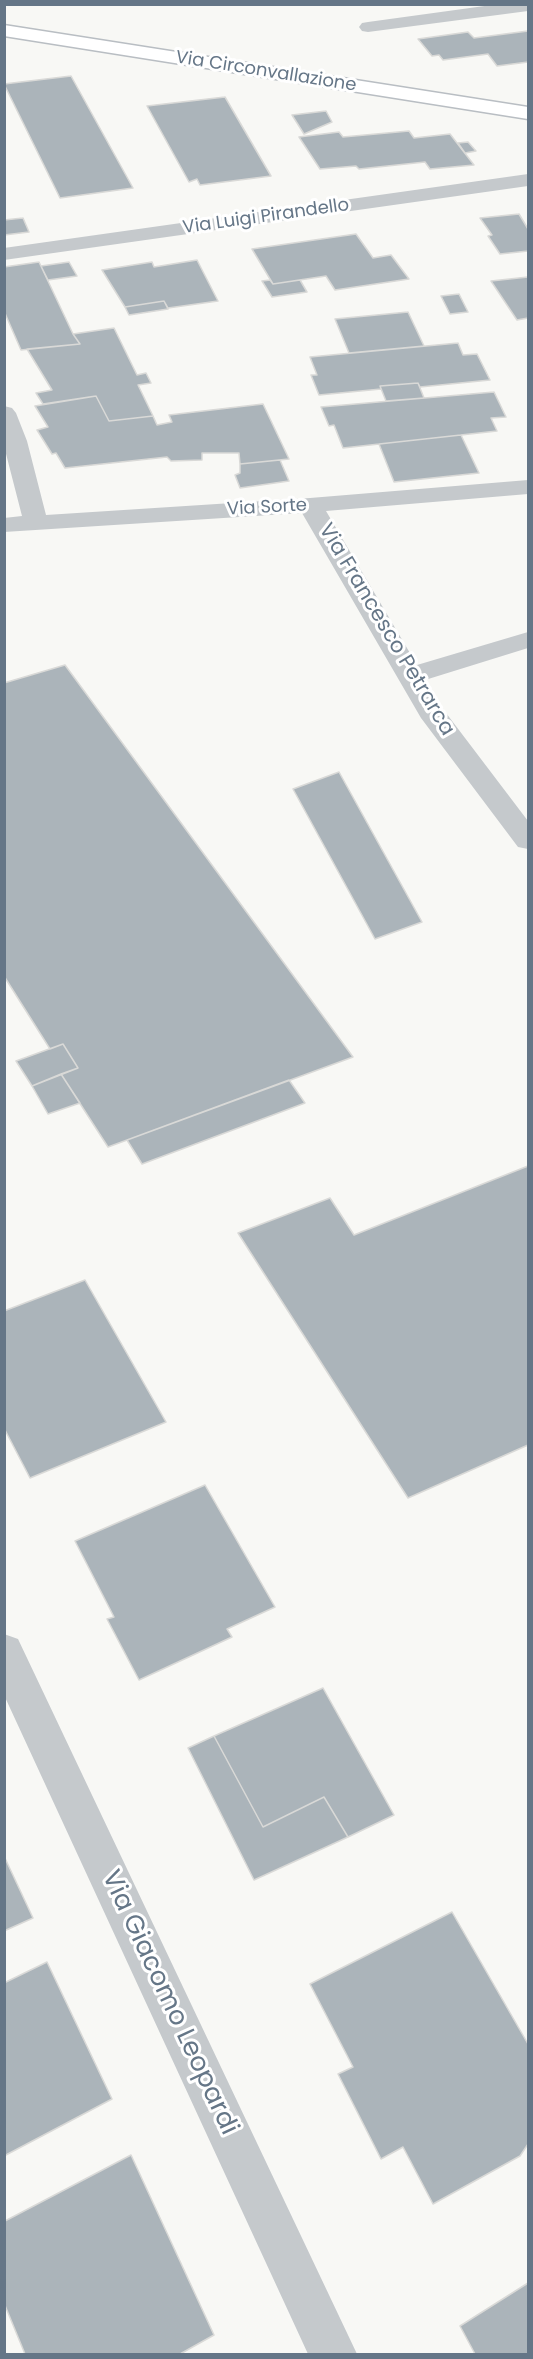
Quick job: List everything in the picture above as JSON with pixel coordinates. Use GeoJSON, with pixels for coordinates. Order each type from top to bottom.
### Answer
{"type":"FeatureCollection","features":[{"type":"Feature","properties":{"kind":"main road","name":"Via Circonvallazione"},"geometry":{"type":"LineString","coordinates":[[4,30],[528,113]]}},
{"type":"Feature","properties":{"kind":"street"},"geometry":{"type":"LineString","coordinates":[[368,27],[528,6]]}},
{"type":"Feature","properties":{"kind":"street","name":"Via Luigi Pirandello"},"geometry":{"type":"LineString","coordinates":[[4,254],[528,180]]}},
{"type":"Feature","properties":{"kind":"street"},"geometry":{"type":"LineString","coordinates":[[4,413],[15,441],[36,523]]}},
{"type":"Feature","properties":{"kind":"street","name":"Via Sorte"},"geometry":{"type":"LineString","coordinates":[[4,525],[310,505],[528,487]]}},
{"type":"Feature","properties":{"kind":"street","name":"Via Francesco Petrarca"},"geometry":{"type":"LineString","coordinates":[[310,505],[431,712],[528,840]]}},
{"type":"Feature","properties":{"kind":"street"},"geometry":{"type":"LineString","coordinates":[[409,676],[528,640]]}},
{"type":"Feature","properties":{"kind":"street","name":"Via Giacomo Leopardi"},"geometry":{"type":"LineString","coordinates":[[4,1651],[333,2355]]}},
{"type":"Feature","properties":{"kind":"building"},"geometry":{"type":"Polygon","coordinates":[[[528,31],[528,62],[497,66],[488,54],[443,60],[439,55],[432,56],[418,39],[468,32],[474,38],[528,31]]]}},
{"type":"Feature","properties":{"kind":"building"},"geometry":{"type":"Polygon","coordinates":[[[71,76],[133,188],[60,198],[4,84],[71,76]]]}},
{"type":"Feature","properties":{"kind":"building"},"geometry":{"type":"Polygon","coordinates":[[[225,97],[271,176],[200,185],[197,179],[189,182],[147,106],[225,97]]]}},
{"type":"Feature","properties":{"kind":"building"},"geometry":{"type":"Polygon","coordinates":[[[326,111],[332,122],[304,134],[292,115],[326,111]]]}},
{"type":"Feature","properties":{"kind":"building"},"geometry":{"type":"Polygon","coordinates":[[[409,131],[414,138],[450,134],[474,165],[430,169],[425,162],[359,169],[356,166],[320,169],[299,137],[339,132],[343,137],[409,131]]]}},
{"type":"Feature","properties":{"kind":"building"},"geometry":{"type":"Polygon","coordinates":[[[468,142],[476,151],[465,153],[458,143],[468,142]]]}},
{"type":"Feature","properties":{"kind":"building"},"geometry":{"type":"Polygon","coordinates":[[[519,214],[528,229],[528,251],[500,254],[488,236],[492,235],[480,218],[519,214]]]}},
{"type":"Feature","properties":{"kind":"building"},"geometry":{"type":"Polygon","coordinates":[[[23,218],[29,232],[4,235],[4,220],[23,218]]]}},
{"type":"Feature","properties":{"kind":"building"},"geometry":{"type":"Polygon","coordinates":[[[356,234],[373,258],[391,255],[409,279],[335,290],[326,276],[273,284],[252,249],[356,234]]]}},
{"type":"Feature","properties":{"kind":"building"},"geometry":{"type":"Polygon","coordinates":[[[197,260],[218,301],[168,308],[164,301],[125,307],[102,270],[152,262],[154,267],[197,260]]]}},
{"type":"Feature","properties":{"kind":"building"},"geometry":{"type":"Polygon","coordinates":[[[39,262],[80,344],[21,350],[4,311],[4,267],[39,262]]]}},
{"type":"Feature","properties":{"kind":"building"},"geometry":{"type":"Polygon","coordinates":[[[69,262],[77,276],[48,280],[41,266],[69,262]]]}},
{"type":"Feature","properties":{"kind":"building"},"geometry":{"type":"Polygon","coordinates":[[[528,277],[528,318],[517,320],[491,281],[528,277]]]}},
{"type":"Feature","properties":{"kind":"building"},"geometry":{"type":"Polygon","coordinates":[[[270,280],[273,284],[300,280],[307,292],[272,297],[262,281],[270,280]]]}},
{"type":"Feature","properties":{"kind":"building"},"geometry":{"type":"Polygon","coordinates":[[[459,294],[468,312],[450,314],[441,296],[459,294]]]}},
{"type":"Feature","properties":{"kind":"building"},"geometry":{"type":"Polygon","coordinates":[[[164,301],[168,309],[129,315],[125,307],[164,301]]]}},
{"type":"Feature","properties":{"kind":"building"},"geometry":{"type":"Polygon","coordinates":[[[408,312],[424,346],[349,353],[335,319],[408,312]]]}},
{"type":"Feature","properties":{"kind":"building"},"geometry":{"type":"Polygon","coordinates":[[[114,328],[137,375],[146,373],[151,383],[138,385],[153,416],[109,421],[96,396],[43,404],[36,393],[52,390],[27,349],[80,344],[73,334],[114,328]]]}},
{"type":"Feature","properties":{"kind":"building"},"geometry":{"type":"Polygon","coordinates":[[[458,343],[463,355],[477,354],[490,380],[420,387],[418,383],[380,386],[381,389],[319,395],[311,375],[317,375],[310,357],[458,343]]]}},
{"type":"Feature","properties":{"kind":"building"},"geometry":{"type":"Polygon","coordinates":[[[418,383],[424,398],[386,401],[380,386],[418,383]]]}},
{"type":"Feature","properties":{"kind":"building"},"geometry":{"type":"Polygon","coordinates":[[[494,392],[506,417],[491,418],[497,431],[343,448],[334,425],[329,426],[321,407],[494,392]]]}},
{"type":"Feature","properties":{"kind":"building"},"geometry":{"type":"Polygon","coordinates":[[[96,396],[109,421],[153,416],[157,425],[172,422],[169,415],[263,404],[289,459],[240,464],[239,453],[202,453],[202,460],[171,461],[167,457],[65,468],[56,453],[52,454],[37,430],[48,427],[35,406],[96,396]]]}},
{"type":"Feature","properties":{"kind":"building"},"geometry":{"type":"Polygon","coordinates":[[[461,435],[479,473],[394,482],[379,444],[461,435]]]}},
{"type":"Feature","properties":{"kind":"building"},"geometry":{"type":"Polygon","coordinates":[[[280,460],[289,481],[240,488],[235,475],[240,473],[240,464],[280,460]]]}},
{"type":"Feature","properties":{"kind":"building"},"geometry":{"type":"Polygon","coordinates":[[[65,665],[353,1057],[108,1147],[61,1074],[78,1068],[63,1044],[50,1049],[4,976],[4,683],[65,665]]]}},
{"type":"Feature","properties":{"kind":"building"},"geometry":{"type":"Polygon","coordinates":[[[339,772],[422,922],[375,939],[293,789],[339,772]]]}},
{"type":"Feature","properties":{"kind":"building"},"geometry":{"type":"Polygon","coordinates":[[[63,1044],[78,1068],[32,1086],[16,1061],[63,1044]]]}},
{"type":"Feature","properties":{"kind":"building"},"geometry":{"type":"Polygon","coordinates":[[[61,1074],[80,1103],[48,1114],[32,1086],[61,1074]]]}},
{"type":"Feature","properties":{"kind":"building"},"geometry":{"type":"Polygon","coordinates":[[[289,1080],[305,1103],[142,1164],[127,1140],[289,1080]]]}},
{"type":"Feature","properties":{"kind":"building"},"geometry":{"type":"Polygon","coordinates":[[[528,1166],[528,1445],[408,1498],[238,1233],[330,1198],[354,1235],[528,1166]]]}},
{"type":"Feature","properties":{"kind":"building"},"geometry":{"type":"Polygon","coordinates":[[[85,1280],[166,1422],[30,1478],[4,1428],[4,1311],[85,1280]]]}},
{"type":"Feature","properties":{"kind":"building"},"geometry":{"type":"Polygon","coordinates":[[[205,1485],[275,1607],[227,1629],[232,1637],[139,1680],[107,1619],[114,1617],[75,1541],[205,1485]]]}},
{"type":"Feature","properties":{"kind":"building"},"geometry":{"type":"Polygon","coordinates":[[[323,1688],[394,1815],[348,1837],[324,1797],[263,1827],[214,1736],[323,1688]]]}},
{"type":"Feature","properties":{"kind":"building"},"geometry":{"type":"Polygon","coordinates":[[[214,1736],[263,1827],[324,1797],[348,1837],[254,1880],[188,1748],[214,1736]]]}},
{"type":"Feature","properties":{"kind":"building"},"geometry":{"type":"Polygon","coordinates":[[[4,1856],[33,1918],[4,1931],[4,1856]]]}},
{"type":"Feature","properties":{"kind":"building"},"geometry":{"type":"Polygon","coordinates":[[[452,1912],[528,2044],[528,2144],[520,2156],[433,2204],[403,2147],[381,2159],[338,2074],[353,2067],[310,1984],[452,1912]]]}},
{"type":"Feature","properties":{"kind":"building"},"geometry":{"type":"Polygon","coordinates":[[[47,1962],[112,2099],[4,2156],[4,1983],[47,1962]]]}},
{"type":"Feature","properties":{"kind":"building"},"geometry":{"type":"Polygon","coordinates":[[[131,2155],[214,2335],[180,2354],[25,2354],[4,2303],[5,2221],[131,2155]]]}},
{"type":"Feature","properties":{"kind":"building"},"geometry":{"type":"Polygon","coordinates":[[[528,2283],[528,2354],[475,2354],[460,2326],[528,2283]]]}}]}
